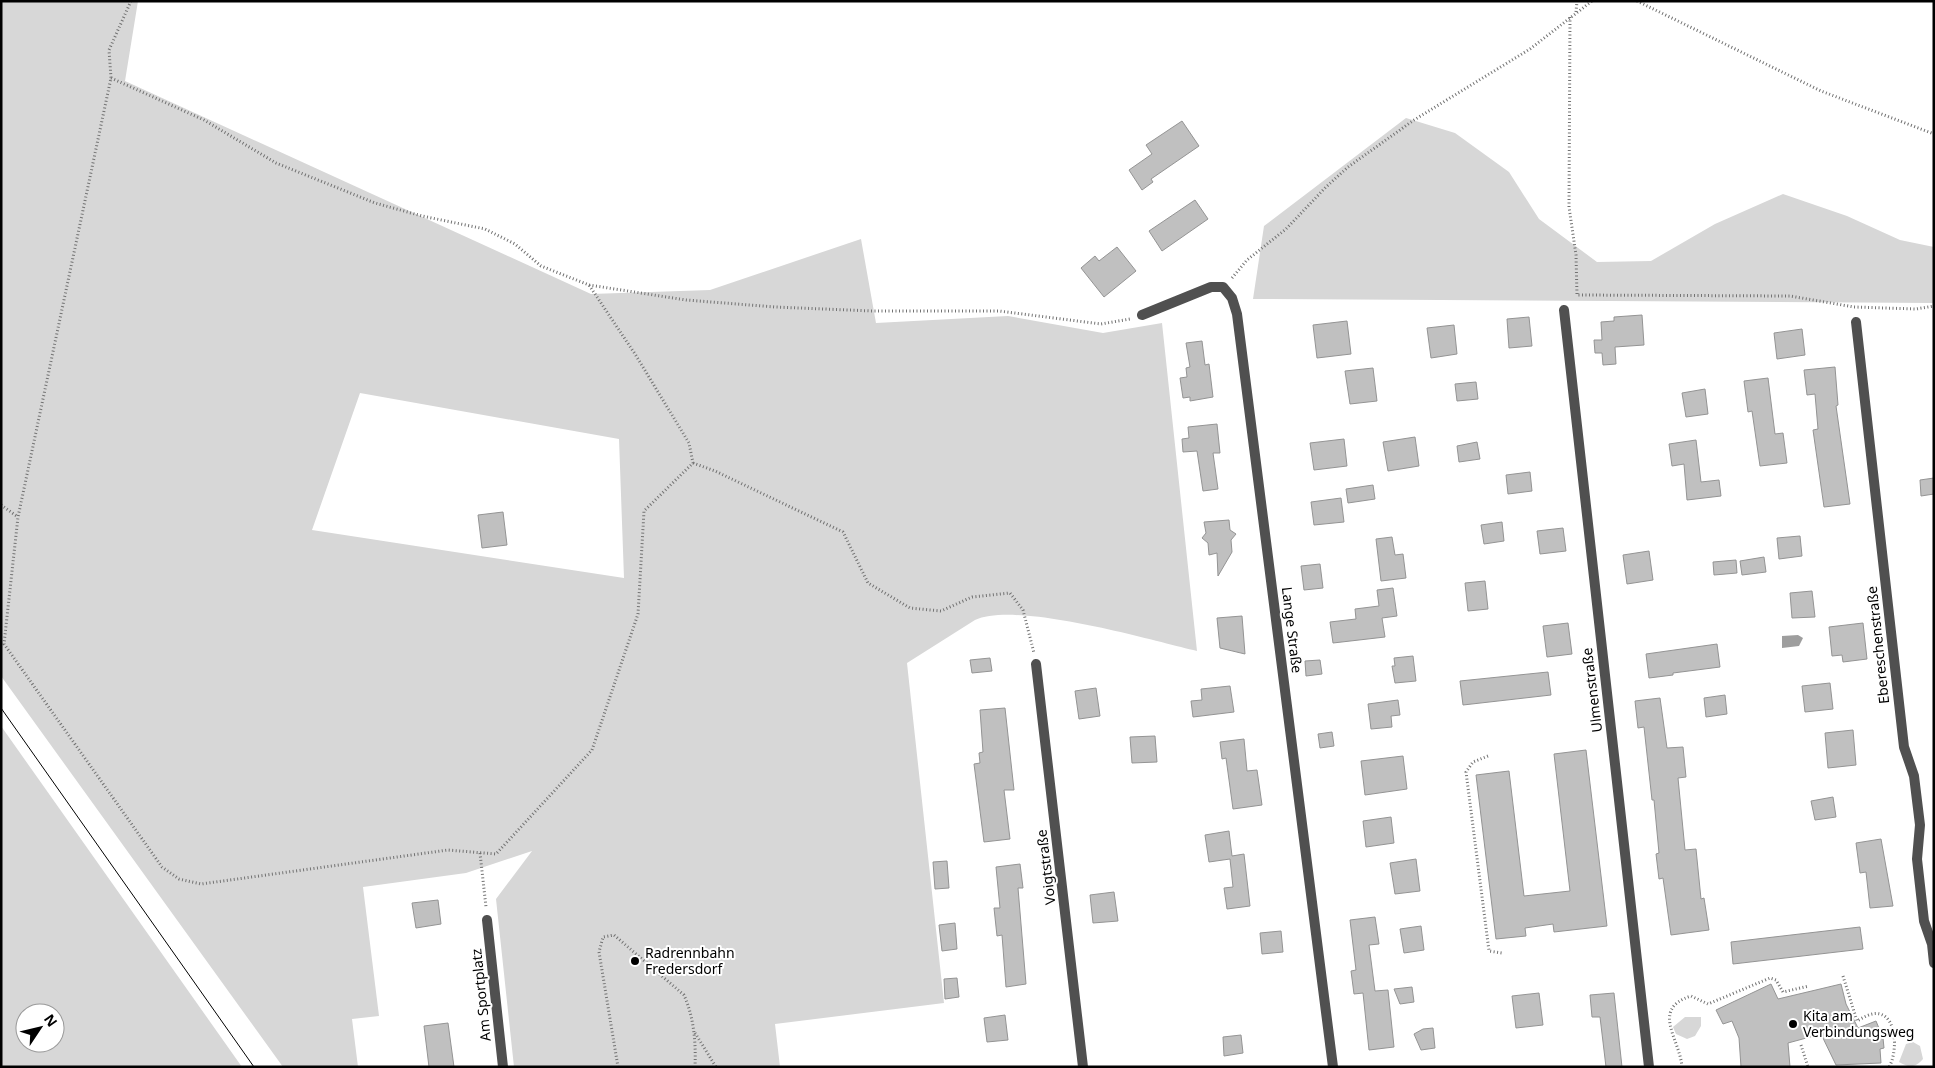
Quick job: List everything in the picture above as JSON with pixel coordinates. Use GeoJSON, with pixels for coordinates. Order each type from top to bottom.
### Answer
{"type":"FeatureCollection","features":[{"type":"Feature","properties":{"kind":"street"},"geometry":{"type":"LineString","coordinates":[[1142,315],[1211,287],[1223,287]]}},
{"type":"Feature","properties":{"kind":"street","name":"Lange Straße"},"geometry":{"type":"LineString","coordinates":[[1223,287],[1232,298],[1237,314],[1333,1067]]}},
{"type":"Feature","properties":{"kind":"street","name":"Ulmenstraße"},"geometry":{"type":"LineString","coordinates":[[1564,310],[1649,1067]]}},
{"type":"Feature","properties":{"kind":"street","name":"Ebereschenstraße"},"geometry":{"type":"LineString","coordinates":[[1856,322],[1904,747],[1914,776],[1920,825],[1917,859],[1924,921],[1932,944],[1934,963]]}},
{"type":"Feature","properties":{"kind":"street","name":"Voigtstraße"},"geometry":{"type":"LineString","coordinates":[[1036,664],[1083,1067]]}},
{"type":"Feature","properties":{"kind":"street","name":"Am Sportplatz"},"geometry":{"type":"LineString","coordinates":[[487,920],[503,1067]]}},
{"type":"Feature","properties":{"kind":"path"},"geometry":{"type":"LineString","coordinates":[[4,644],[18,517],[111,78],[109,50],[132,1]]}},
{"type":"Feature","properties":{"kind":"path"},"geometry":{"type":"LineString","coordinates":[[1576,12],[1577,1]]}},
{"type":"Feature","properties":{"kind":"path"},"geometry":{"type":"LineString","coordinates":[[1223,287],[1248,260],[1286,229],[1348,167],[1414,120],[1530,49],[1592,1]]}},
{"type":"Feature","properties":{"kind":"path"},"geometry":{"type":"LineString","coordinates":[[1637,1],[1821,91],[1934,134]]}},
{"type":"Feature","properties":{"kind":"path"},"geometry":{"type":"LineString","coordinates":[[1570,17],[1569,207],[1576,255],[1577,295],[1790,296],[1854,307],[1916,309],[1934,306]]}},
{"type":"Feature","properties":{"kind":"path"},"geometry":{"type":"LineString","coordinates":[[111,78],[204,120],[276,163],[375,203],[422,216],[485,229],[515,244],[541,266],[589,285],[686,300],[775,307],[873,312],[999,311],[1101,324],[1116,323],[1142,315]]}},
{"type":"Feature","properties":{"kind":"path"},"geometry":{"type":"LineString","coordinates":[[589,285],[635,354],[688,443],[693,463]]}},
{"type":"Feature","properties":{"kind":"path"},"geometry":{"type":"LineString","coordinates":[[1,640],[162,867],[179,879],[201,884],[448,850],[496,854],[592,750],[638,614],[644,511],[693,463]]}},
{"type":"Feature","properties":{"kind":"path"},"geometry":{"type":"LineString","coordinates":[[693,463],[715,471],[843,532],[868,583],[910,608],[940,610],[972,597],[1010,593],[1023,610],[1036,664]]}},
{"type":"Feature","properties":{"kind":"path"},"geometry":{"type":"LineString","coordinates":[[1,505],[18,517]]}},
{"type":"Feature","properties":{"kind":"path"},"geometry":{"type":"LineString","coordinates":[[1488,756],[1473,762],[1466,772],[1489,951],[1502,953]]}},
{"type":"Feature","properties":{"kind":"path"},"geometry":{"type":"LineString","coordinates":[[480,853],[487,920]]}},
{"type":"Feature","properties":{"kind":"path"},"geometry":{"type":"LineString","coordinates":[[618,1067],[599,952],[602,937],[614,935],[684,995],[694,1031],[695,1067]]}},
{"type":"Feature","properties":{"kind":"path"},"geometry":{"type":"LineString","coordinates":[[1843,976],[1857,1021],[1873,1013],[1879,1013],[1885,1016],[1890,1025],[1895,1042],[1889,1067]]}},
{"type":"Feature","properties":{"kind":"path"},"geometry":{"type":"LineString","coordinates":[[1682,1067],[1670,1021],[1671,1009],[1678,1000],[1691,996],[1708,1004],[1770,978],[1776,980],[1783,992],[1809,986]]}},
{"type":"Feature","properties":{"kind":"path"},"geometry":{"type":"LineString","coordinates":[[694,1031],[716,1067]]}},
{"type":"Feature","properties":{"kind":"path"},"geometry":{"type":"LineString","coordinates":[[1801,1045],[1808,1067]]}},
{"type":"Feature","properties":{"kind":"shaded area"},"geometry":{"type":"Polygon","coordinates":[[[1,1],[138,1],[125,81],[591,294],[710,290],[861,239],[876,323],[1008,316],[1103,333],[1162,323],[1197,651],[1084,624],[1021,615],[995,615],[975,620],[907,663],[944,1003],[775,1024],[780,1067],[514,1067],[496,899],[532,851],[466,873],[363,887],[379,1016],[352,1019],[358,1067],[283,1067],[1,676],[1,1]],[[360,393],[312,530],[624,578],[619,439],[360,393]]]}},
{"type":"Feature","properties":{"kind":"shaded area"},"geometry":{"type":"Polygon","coordinates":[[[1406,118],[1455,133],[1509,172],[1539,219],[1597,262],[1651,261],[1715,224],[1783,194],[1847,216],[1900,240],[1934,247],[1934,303],[1253,299],[1264,226],[1406,118]]]}},
{"type":"Feature","properties":{"kind":"shaded area"},"geometry":{"type":"Polygon","coordinates":[[[1798,635],[1803,638],[1799,646],[1782,648],[1782,636],[1798,635]]]}},
{"type":"Feature","properties":{"kind":"shaded area"},"geometry":{"type":"Polygon","coordinates":[[[1,726],[242,1067],[1,1067],[1,726]]]}},
{"type":"Feature","properties":{"kind":"shaded area"},"geometry":{"type":"Polygon","coordinates":[[[1685,1017],[1701,1017],[1701,1026],[1695,1036],[1687,1039],[1676,1034],[1673,1027],[1685,1017]]]}},
{"type":"Feature","properties":{"kind":"shaded area"},"geometry":{"type":"Polygon","coordinates":[[[1913,1042],[1920,1046],[1923,1059],[1912,1066],[1899,1062],[1906,1044],[1913,1042]]]}},
{"type":"Feature","properties":{"kind":"building"},"geometry":{"type":"Polygon","coordinates":[[[1182,121],[1199,146],[1151,179],[1153,182],[1142,190],[1129,170],[1152,154],[1146,145],[1182,121]]]}},
{"type":"Feature","properties":{"kind":"building"},"geometry":{"type":"Polygon","coordinates":[[[1195,200],[1208,219],[1162,251],[1149,231],[1195,200]]]}},
{"type":"Feature","properties":{"kind":"building"},"geometry":{"type":"Polygon","coordinates":[[[1117,247],[1136,271],[1104,297],[1081,268],[1095,256],[1099,261],[1117,247]]]}},
{"type":"Feature","properties":{"kind":"building"},"geometry":{"type":"Polygon","coordinates":[[[1642,315],[1644,345],[1615,347],[1616,364],[1603,365],[1602,353],[1595,353],[1594,340],[1602,340],[1601,322],[1614,321],[1614,317],[1642,315]]]}},
{"type":"Feature","properties":{"kind":"building"},"geometry":{"type":"Polygon","coordinates":[[[1529,317],[1532,346],[1509,348],[1507,319],[1529,317]]]}},
{"type":"Feature","properties":{"kind":"building"},"geometry":{"type":"Polygon","coordinates":[[[1347,321],[1351,354],[1317,358],[1313,325],[1347,321]]]}},
{"type":"Feature","properties":{"kind":"building"},"geometry":{"type":"Polygon","coordinates":[[[1454,325],[1457,354],[1431,358],[1427,328],[1454,325]]]}},
{"type":"Feature","properties":{"kind":"building"},"geometry":{"type":"Polygon","coordinates":[[[1802,329],[1805,355],[1777,359],[1774,333],[1802,329]]]}},
{"type":"Feature","properties":{"kind":"building"},"geometry":{"type":"Polygon","coordinates":[[[1202,341],[1205,365],[1209,364],[1213,397],[1190,401],[1190,397],[1183,398],[1180,378],[1187,377],[1186,368],[1190,367],[1186,343],[1202,341]]]}},
{"type":"Feature","properties":{"kind":"building"},"geometry":{"type":"Polygon","coordinates":[[[1835,367],[1838,405],[1836,406],[1850,504],[1824,507],[1813,430],[1818,429],[1815,394],[1807,395],[1804,370],[1835,367]]]}},
{"type":"Feature","properties":{"kind":"building"},"geometry":{"type":"Polygon","coordinates":[[[1373,368],[1377,401],[1350,404],[1345,371],[1373,368]]]}},
{"type":"Feature","properties":{"kind":"building"},"geometry":{"type":"Polygon","coordinates":[[[1768,378],[1775,434],[1783,433],[1787,463],[1760,466],[1752,411],[1748,412],[1744,381],[1768,378]]]}},
{"type":"Feature","properties":{"kind":"building"},"geometry":{"type":"Polygon","coordinates":[[[1476,382],[1478,399],[1457,401],[1455,384],[1476,382]]]}},
{"type":"Feature","properties":{"kind":"building"},"geometry":{"type":"Polygon","coordinates":[[[1705,389],[1708,414],[1686,417],[1682,393],[1705,389]]]}},
{"type":"Feature","properties":{"kind":"building"},"geometry":{"type":"Polygon","coordinates":[[[1217,424],[1220,453],[1213,453],[1218,489],[1203,491],[1197,451],[1183,452],[1182,439],[1189,438],[1188,427],[1217,424]]]}},
{"type":"Feature","properties":{"kind":"building"},"geometry":{"type":"Polygon","coordinates":[[[1415,437],[1419,466],[1388,471],[1383,442],[1415,437]]]}},
{"type":"Feature","properties":{"kind":"building"},"geometry":{"type":"Polygon","coordinates":[[[1344,439],[1347,466],[1314,470],[1310,443],[1344,439]]]}},
{"type":"Feature","properties":{"kind":"building"},"geometry":{"type":"Polygon","coordinates":[[[1696,440],[1701,482],[1719,480],[1721,496],[1687,500],[1684,464],[1672,466],[1669,444],[1696,440]]]}},
{"type":"Feature","properties":{"kind":"building"},"geometry":{"type":"Polygon","coordinates":[[[1477,442],[1480,459],[1459,462],[1457,446],[1477,442]]]}},
{"type":"Feature","properties":{"kind":"building"},"geometry":{"type":"Polygon","coordinates":[[[1530,472],[1532,491],[1508,494],[1506,475],[1530,472]]]}},
{"type":"Feature","properties":{"kind":"building"},"geometry":{"type":"Polygon","coordinates":[[[1934,478],[1934,494],[1921,496],[1920,480],[1934,478]]]}},
{"type":"Feature","properties":{"kind":"building"},"geometry":{"type":"Polygon","coordinates":[[[1373,485],[1375,499],[1348,503],[1346,489],[1373,485]]]}},
{"type":"Feature","properties":{"kind":"building"},"geometry":{"type":"Polygon","coordinates":[[[1341,498],[1344,522],[1314,525],[1311,502],[1341,498]]]}},
{"type":"Feature","properties":{"kind":"building"},"geometry":{"type":"Polygon","coordinates":[[[503,512],[507,545],[482,548],[478,515],[503,512]]]}},
{"type":"Feature","properties":{"kind":"building"},"geometry":{"type":"Polygon","coordinates":[[[1229,520],[1230,530],[1236,534],[1231,540],[1232,552],[1218,576],[1217,553],[1209,555],[1208,543],[1202,538],[1206,533],[1204,522],[1229,520]]]}},
{"type":"Feature","properties":{"kind":"building"},"geometry":{"type":"Polygon","coordinates":[[[1502,522],[1504,541],[1484,544],[1481,525],[1502,522]]]}},
{"type":"Feature","properties":{"kind":"building"},"geometry":{"type":"Polygon","coordinates":[[[1563,528],[1566,551],[1540,554],[1537,531],[1563,528]]]}},
{"type":"Feature","properties":{"kind":"building"},"geometry":{"type":"Polygon","coordinates":[[[1800,536],[1802,556],[1779,559],[1777,538],[1800,536]]]}},
{"type":"Feature","properties":{"kind":"building"},"geometry":{"type":"Polygon","coordinates":[[[1392,537],[1395,555],[1403,554],[1406,578],[1381,581],[1376,539],[1392,537]]]}},
{"type":"Feature","properties":{"kind":"building"},"geometry":{"type":"Polygon","coordinates":[[[1649,551],[1653,580],[1627,584],[1623,555],[1649,551]]]}},
{"type":"Feature","properties":{"kind":"building"},"geometry":{"type":"Polygon","coordinates":[[[1764,557],[1766,572],[1742,575],[1740,561],[1764,557]]]}},
{"type":"Feature","properties":{"kind":"building"},"geometry":{"type":"Polygon","coordinates":[[[1736,560],[1737,573],[1714,575],[1713,562],[1736,560]]]}},
{"type":"Feature","properties":{"kind":"building"},"geometry":{"type":"Polygon","coordinates":[[[1320,564],[1323,588],[1304,590],[1301,566],[1320,564]]]}},
{"type":"Feature","properties":{"kind":"building"},"geometry":{"type":"Polygon","coordinates":[[[1485,581],[1488,609],[1468,611],[1465,583],[1485,581]]]}},
{"type":"Feature","properties":{"kind":"building"},"geometry":{"type":"Polygon","coordinates":[[[1393,588],[1397,616],[1382,618],[1385,637],[1333,643],[1330,622],[1356,619],[1355,609],[1379,606],[1377,590],[1393,588]]]}},
{"type":"Feature","properties":{"kind":"building"},"geometry":{"type":"Polygon","coordinates":[[[1812,591],[1815,617],[1792,618],[1790,593],[1812,591]]]}},
{"type":"Feature","properties":{"kind":"building"},"geometry":{"type":"Polygon","coordinates":[[[1242,616],[1245,654],[1220,648],[1217,618],[1242,616]]]}},
{"type":"Feature","properties":{"kind":"building"},"geometry":{"type":"Polygon","coordinates":[[[1568,623],[1572,654],[1547,657],[1543,626],[1568,623]]]}},
{"type":"Feature","properties":{"kind":"building"},"geometry":{"type":"Polygon","coordinates":[[[1863,623],[1867,659],[1843,662],[1842,655],[1832,656],[1829,627],[1863,623]]]}},
{"type":"Feature","properties":{"kind":"building"},"geometry":{"type":"Polygon","coordinates":[[[1717,644],[1720,667],[1649,678],[1646,654],[1717,644]]]}},
{"type":"Feature","properties":{"kind":"building"},"geometry":{"type":"Polygon","coordinates":[[[1413,656],[1416,681],[1395,683],[1392,666],[1395,666],[1394,658],[1413,656]]]}},
{"type":"Feature","properties":{"kind":"building"},"geometry":{"type":"Polygon","coordinates":[[[990,658],[992,671],[972,673],[970,660],[990,658]]]}},
{"type":"Feature","properties":{"kind":"building"},"geometry":{"type":"Polygon","coordinates":[[[1320,660],[1322,674],[1306,676],[1305,661],[1320,660]]]}},
{"type":"Feature","properties":{"kind":"building"},"geometry":{"type":"Polygon","coordinates":[[[1548,672],[1551,695],[1463,705],[1460,681],[1548,672]]]}},
{"type":"Feature","properties":{"kind":"building"},"geometry":{"type":"Polygon","coordinates":[[[1830,683],[1833,709],[1805,712],[1802,686],[1830,683]]]}},
{"type":"Feature","properties":{"kind":"building"},"geometry":{"type":"Polygon","coordinates":[[[1230,686],[1234,712],[1193,717],[1191,701],[1202,700],[1201,689],[1230,686]]]}},
{"type":"Feature","properties":{"kind":"building"},"geometry":{"type":"Polygon","coordinates":[[[1096,688],[1100,716],[1079,719],[1075,691],[1096,688]]]}},
{"type":"Feature","properties":{"kind":"building"},"geometry":{"type":"Polygon","coordinates":[[[1725,695],[1727,714],[1706,717],[1704,698],[1725,695]]]}},
{"type":"Feature","properties":{"kind":"building"},"geometry":{"type":"Polygon","coordinates":[[[1660,698],[1667,748],[1683,747],[1686,777],[1678,778],[1685,850],[1696,849],[1701,899],[1704,898],[1709,930],[1671,935],[1663,878],[1659,879],[1656,854],[1659,853],[1654,800],[1652,800],[1644,727],[1638,728],[1635,701],[1660,698]]]}},
{"type":"Feature","properties":{"kind":"building"},"geometry":{"type":"Polygon","coordinates":[[[1398,700],[1400,715],[1391,716],[1392,727],[1371,729],[1368,704],[1398,700]]]}},
{"type":"Feature","properties":{"kind":"building"},"geometry":{"type":"Polygon","coordinates":[[[1005,708],[1014,790],[1004,790],[1010,839],[984,842],[974,764],[980,763],[979,753],[983,752],[980,710],[1005,708]]]}},
{"type":"Feature","properties":{"kind":"building"},"geometry":{"type":"Polygon","coordinates":[[[1853,730],[1856,765],[1828,768],[1825,733],[1853,730]]]}},
{"type":"Feature","properties":{"kind":"building"},"geometry":{"type":"Polygon","coordinates":[[[1332,732],[1334,746],[1320,748],[1318,734],[1332,732]]]}},
{"type":"Feature","properties":{"kind":"building"},"geometry":{"type":"Polygon","coordinates":[[[1155,736],[1157,762],[1132,763],[1130,737],[1155,736]]]}},
{"type":"Feature","properties":{"kind":"building"},"geometry":{"type":"Polygon","coordinates":[[[1244,739],[1247,771],[1257,770],[1262,805],[1233,809],[1226,758],[1222,759],[1220,742],[1244,739]]]}},
{"type":"Feature","properties":{"kind":"building"},"geometry":{"type":"Polygon","coordinates":[[[1586,750],[1607,926],[1554,932],[1553,924],[1525,928],[1526,936],[1496,939],[1476,775],[1509,771],[1524,896],[1570,891],[1554,754],[1586,750]]]}},
{"type":"Feature","properties":{"kind":"building"},"geometry":{"type":"Polygon","coordinates":[[[1403,756],[1407,789],[1365,795],[1361,761],[1403,756]]]}},
{"type":"Feature","properties":{"kind":"building"},"geometry":{"type":"Polygon","coordinates":[[[1833,797],[1836,817],[1815,820],[1811,801],[1833,797]]]}},
{"type":"Feature","properties":{"kind":"building"},"geometry":{"type":"Polygon","coordinates":[[[1391,817],[1394,843],[1366,847],[1363,821],[1391,817]]]}},
{"type":"Feature","properties":{"kind":"building"},"geometry":{"type":"Polygon","coordinates":[[[1229,831],[1232,856],[1244,854],[1250,906],[1227,909],[1224,888],[1233,887],[1230,859],[1209,862],[1205,835],[1229,831]]]}},
{"type":"Feature","properties":{"kind":"building"},"geometry":{"type":"Polygon","coordinates":[[[1881,839],[1893,906],[1870,908],[1866,872],[1860,873],[1856,843],[1881,839]]]}},
{"type":"Feature","properties":{"kind":"building"},"geometry":{"type":"Polygon","coordinates":[[[1416,859],[1420,891],[1395,894],[1390,863],[1416,859]]]}},
{"type":"Feature","properties":{"kind":"building"},"geometry":{"type":"Polygon","coordinates":[[[947,861],[949,888],[935,889],[933,862],[947,861]]]}},
{"type":"Feature","properties":{"kind":"building"},"geometry":{"type":"Polygon","coordinates":[[[1020,864],[1023,888],[1018,888],[1026,984],[1006,987],[1002,935],[997,936],[994,908],[1000,908],[996,867],[1020,864]]]}},
{"type":"Feature","properties":{"kind":"building"},"geometry":{"type":"Polygon","coordinates":[[[1114,892],[1118,921],[1093,923],[1090,895],[1114,892]]]}},
{"type":"Feature","properties":{"kind":"building"},"geometry":{"type":"Polygon","coordinates":[[[438,900],[441,924],[416,928],[412,903],[438,900]]]}},
{"type":"Feature","properties":{"kind":"building"},"geometry":{"type":"Polygon","coordinates":[[[1375,917],[1379,944],[1369,945],[1375,991],[1388,990],[1394,1047],[1369,1050],[1363,993],[1354,994],[1351,971],[1356,970],[1350,920],[1375,917]]]}},
{"type":"Feature","properties":{"kind":"building"},"geometry":{"type":"Polygon","coordinates":[[[955,923],[957,949],[942,951],[939,925],[955,923]]]}},
{"type":"Feature","properties":{"kind":"building"},"geometry":{"type":"Polygon","coordinates":[[[1421,926],[1424,950],[1404,953],[1400,929],[1421,926]]]}},
{"type":"Feature","properties":{"kind":"building"},"geometry":{"type":"Polygon","coordinates":[[[1860,927],[1863,949],[1733,964],[1731,942],[1860,927]]]}},
{"type":"Feature","properties":{"kind":"building"},"geometry":{"type":"Polygon","coordinates":[[[1281,931],[1283,952],[1262,954],[1260,933],[1281,931]]]}},
{"type":"Feature","properties":{"kind":"building"},"geometry":{"type":"Polygon","coordinates":[[[957,978],[959,997],[945,999],[944,979],[957,978]]]}},
{"type":"Feature","properties":{"kind":"building"},"geometry":{"type":"Polygon","coordinates":[[[1771,984],[1778,999],[1841,984],[1846,1004],[1858,1028],[1876,1021],[1883,1038],[1884,1048],[1880,1049],[1881,1063],[1836,1065],[1821,1034],[1788,1043],[1790,1067],[1741,1067],[1739,1038],[1732,1021],[1723,1024],[1716,1010],[1771,984]]]}},
{"type":"Feature","properties":{"kind":"building"},"geometry":{"type":"Polygon","coordinates":[[[1412,987],[1414,1002],[1400,1004],[1394,989],[1412,987]]]}},
{"type":"Feature","properties":{"kind":"building"},"geometry":{"type":"Polygon","coordinates":[[[1539,993],[1543,1025],[1516,1028],[1512,996],[1539,993]]]}},
{"type":"Feature","properties":{"kind":"building"},"geometry":{"type":"Polygon","coordinates":[[[1614,993],[1622,1067],[1606,1067],[1600,1017],[1592,1017],[1590,995],[1614,993]]]}},
{"type":"Feature","properties":{"kind":"building"},"geometry":{"type":"Polygon","coordinates":[[[1005,1015],[1008,1040],[987,1042],[984,1018],[1005,1015]]]}},
{"type":"Feature","properties":{"kind":"building"},"geometry":{"type":"Polygon","coordinates":[[[448,1023],[454,1067],[429,1067],[424,1026],[448,1023]]]}},
{"type":"Feature","properties":{"kind":"building"},"geometry":{"type":"Polygon","coordinates":[[[1433,1028],[1435,1048],[1421,1050],[1414,1034],[1423,1029],[1433,1028]]]}},
{"type":"Feature","properties":{"kind":"building"},"geometry":{"type":"Polygon","coordinates":[[[1241,1035],[1243,1053],[1224,1056],[1223,1037],[1241,1035]]]}},
{"type":"Feature","properties":{"kind":"tram line"},"geometry":{"type":"LineString","coordinates":[[1,708],[254,1067]]}},
{"type":"Feature","properties":{"kind":"place","name":"Radrennbahn Fredersdorf"},"geometry":{"type":"Point","coordinates":[635,961]}},
{"type":"Feature","properties":{"kind":"place","name":"Kita am Verbindungsweg"},"geometry":{"type":"Point","coordinates":[1793,1024]}}]}
